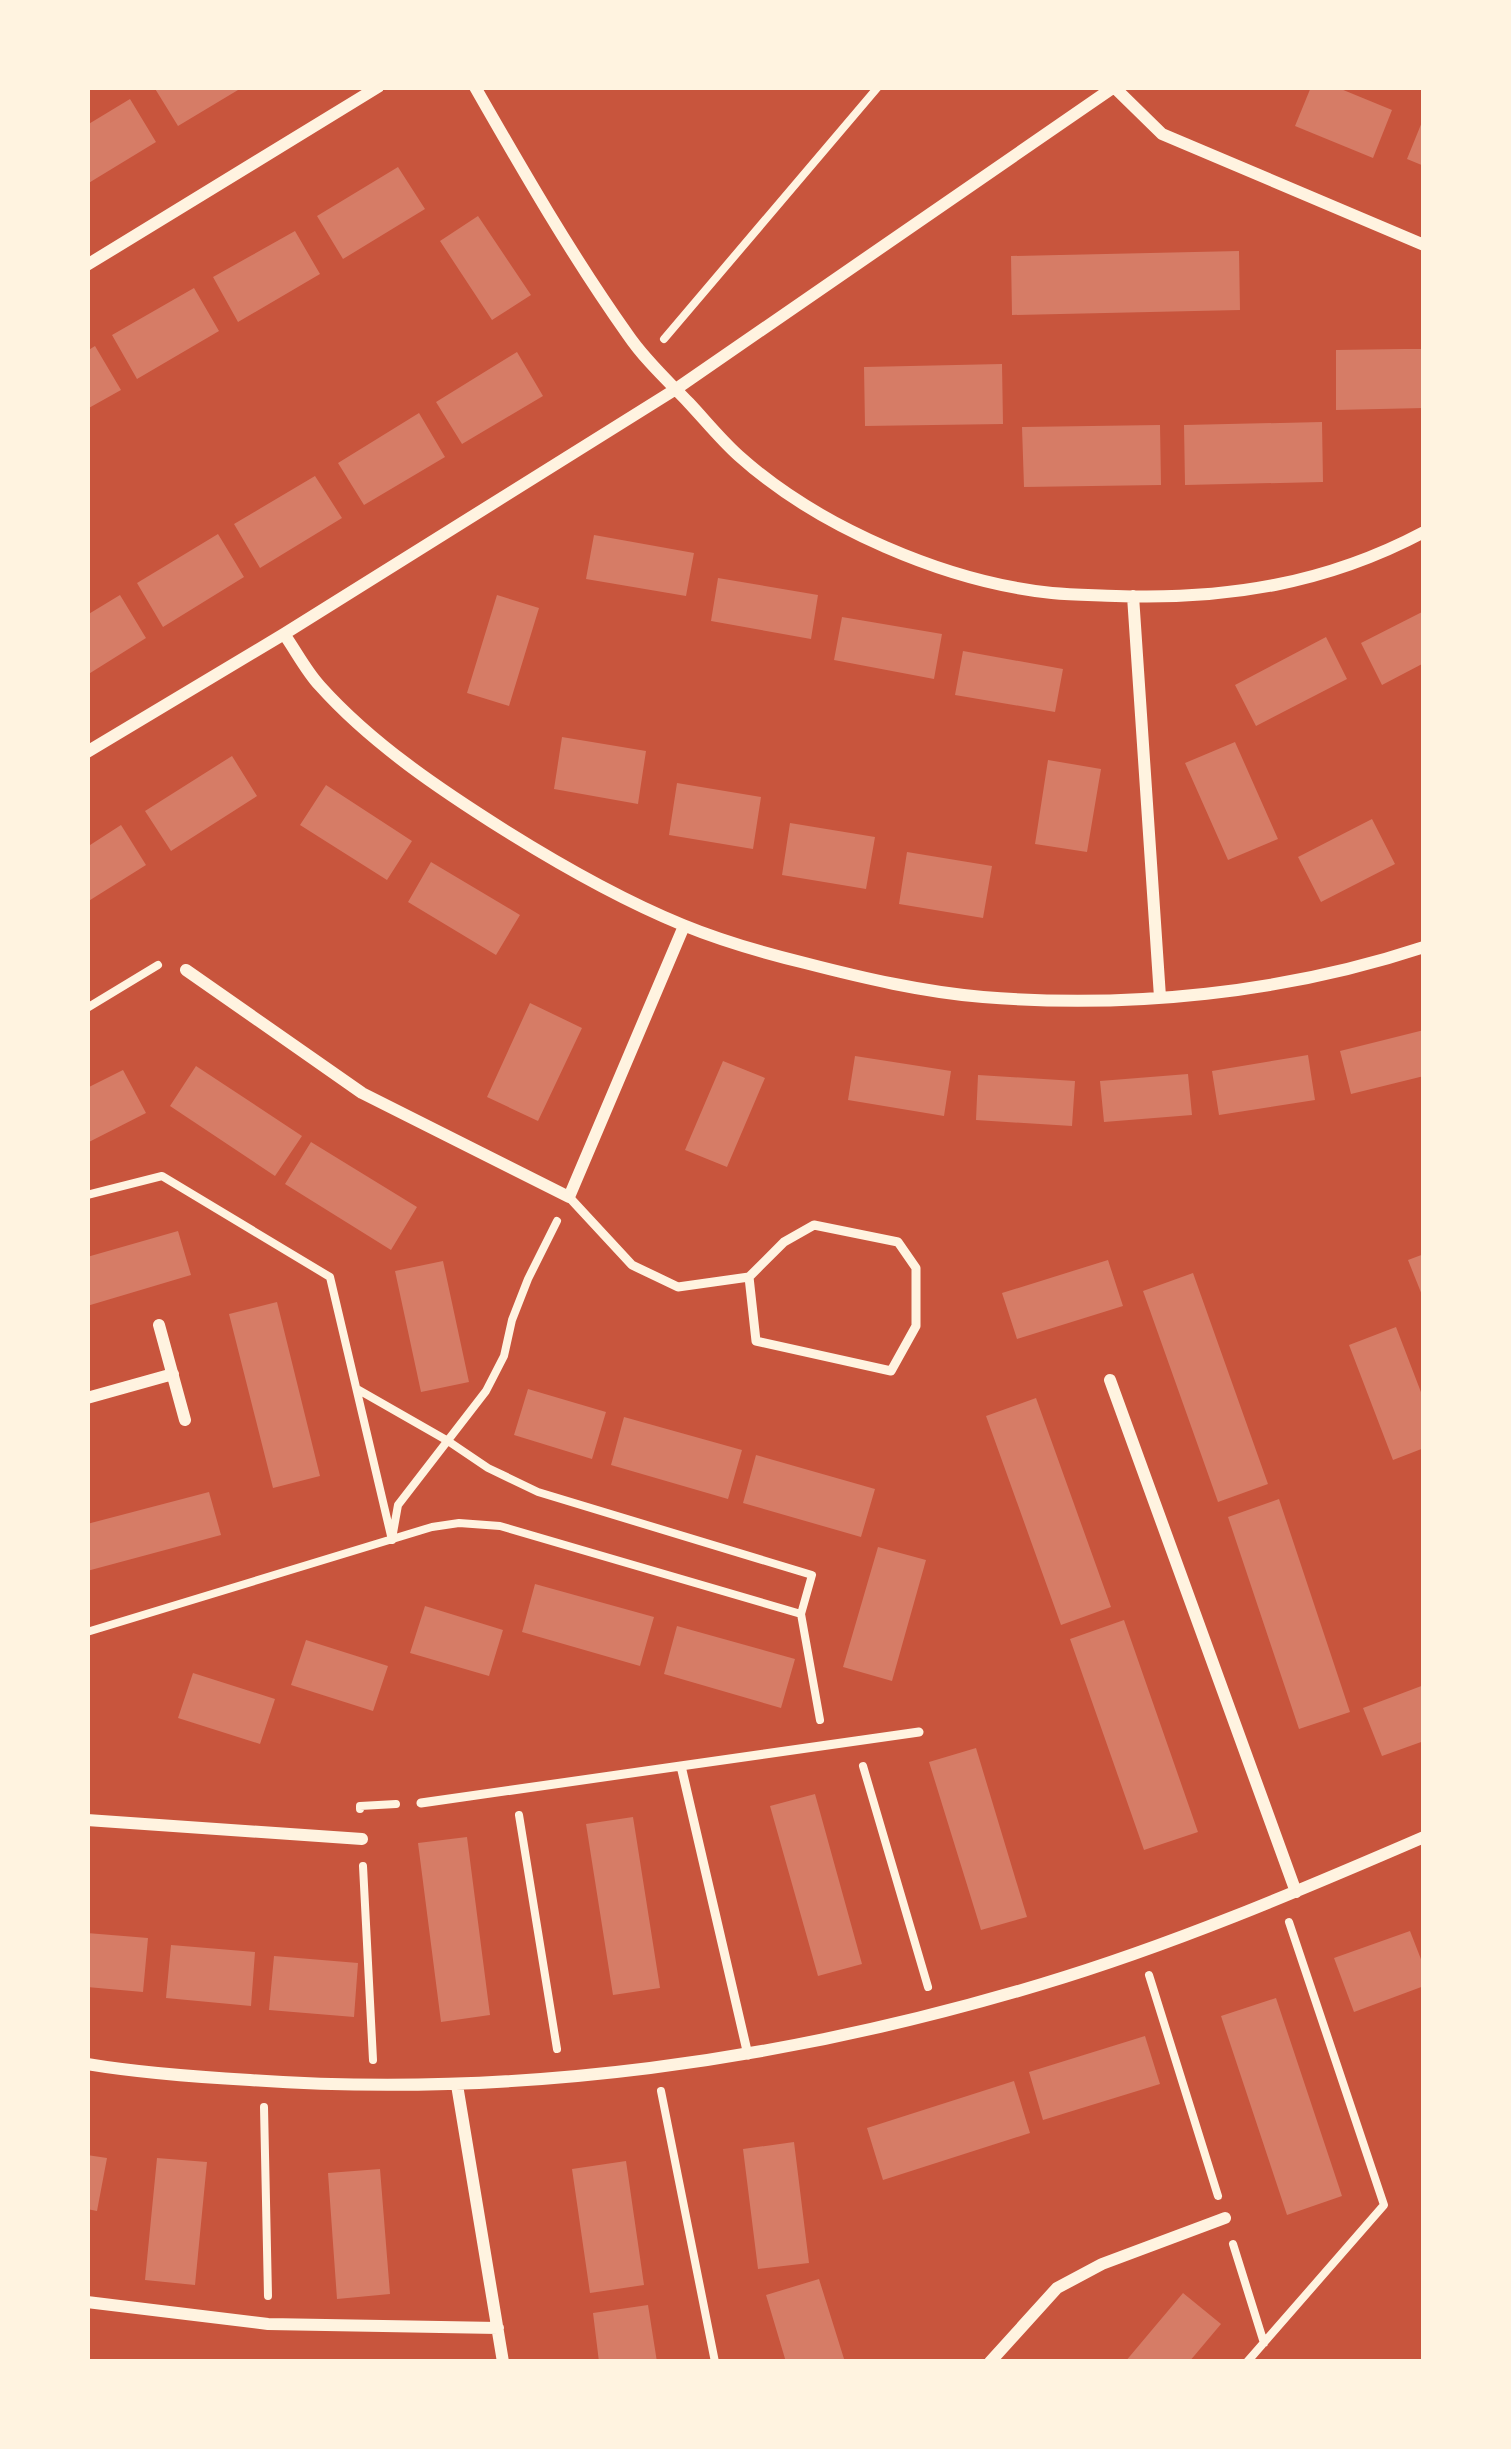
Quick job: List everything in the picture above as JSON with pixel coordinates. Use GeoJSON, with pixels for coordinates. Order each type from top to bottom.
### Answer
{"type":"FeatureCollection","features":[{"type":"Feature","properties":{"kind":"street"},"geometry":{"type":"LineString","coordinates":[[87,265],[377,87]]}},
{"type":"Feature","properties":{"kind":"street"},"geometry":{"type":"LineString","coordinates":[[475,87],[583,265],[647,358],[740,457],[819,514],[902,554],[979,579],[1050,593],[1216,595],[1303,581],[1424,532]]}},
{"type":"Feature","properties":{"kind":"street"},"geometry":{"type":"LineString","coordinates":[[87,752],[676,389],[1114,87],[1162,134],[1424,244]]}},
{"type":"Feature","properties":{"kind":"street"},"geometry":{"type":"LineString","coordinates":[[1133,596],[1160,997]]}},
{"type":"Feature","properties":{"kind":"street"},"geometry":{"type":"LineString","coordinates":[[284,634],[318,685],[376,739],[458,801],[555,862],[683,926],[772,955],[873,981],[982,997],[1081,1000],[1260,988],[1424,947]]}},
{"type":"Feature","properties":{"kind":"street"},"geometry":{"type":"LineString","coordinates":[[186,970],[362,1094],[569,1197],[683,926]]}},
{"type":"Feature","properties":{"kind":"street"},"geometry":{"type":"LineString","coordinates":[[159,1325],[184,1420]]}},
{"type":"Feature","properties":{"kind":"street"},"geometry":{"type":"LineString","coordinates":[[87,1398],[173,1374]]}},
{"type":"Feature","properties":{"kind":"street"},"geometry":{"type":"LineString","coordinates":[[1110,1379],[1296,1892]]}},
{"type":"Feature","properties":{"kind":"street"},"geometry":{"type":"LineString","coordinates":[[87,1820],[362,1840]]}},
{"type":"Feature","properties":{"kind":"street"},"geometry":{"type":"LineString","coordinates":[[87,2064],[263,2081],[457,2085],[562,2078],[748,2055],[1041,1984],[1281,1898],[1424,1837]]}},
{"type":"Feature","properties":{"kind":"street"},"geometry":{"type":"LineString","coordinates":[[457,2085],[503,2362]]}},
{"type":"Feature","properties":{"kind":"street"},"geometry":{"type":"LineString","coordinates":[[990,2362],[1057,2288],[1102,2264],[1225,2218]]}},
{"type":"Feature","properties":{"kind":"street"},"geometry":{"type":"LineString","coordinates":[[87,2302],[268,2324],[498,2328]]}},
{"type":"Feature","properties":{"kind":"lane"},"geometry":{"type":"LineString","coordinates":[[569,1197],[632,1265],[678,1287],[749,1276],[784,1242],[814,1225],[898,1242],[916,1268],[916,1326],[891,1371],[755,1341],[749,1276]]}},
{"type":"Feature","properties":{"kind":"lane"},"geometry":{"type":"LineString","coordinates":[[421,1803],[920,1732]]}},
{"type":"Feature","properties":{"kind":"lane"},"geometry":{"type":"LineString","coordinates":[[681,1766],[748,2055]]}},
{"type":"Feature","properties":{"kind":"path"},"geometry":{"type":"LineString","coordinates":[[647,358],[878,87]]}},
{"type":"Feature","properties":{"kind":"path"},"geometry":{"type":"LineString","coordinates":[[87,1008],[164,961],[186,970]]}},
{"type":"Feature","properties":{"kind":"path"},"geometry":{"type":"LineString","coordinates":[[87,1195],[162,1176],[330,1276],[392,1540]]}},
{"type":"Feature","properties":{"kind":"path"},"geometry":{"type":"LineString","coordinates":[[392,1540],[398,1505],[486,1391],[504,1356],[528,1279],[569,1197]]}},
{"type":"Feature","properties":{"kind":"path"},"geometry":{"type":"LineString","coordinates":[[356,1389],[488,1468],[538,1492],[812,1575],[801,1614],[825,1746]]}},
{"type":"Feature","properties":{"kind":"path"},"geometry":{"type":"LineString","coordinates":[[87,1632],[459,1523],[500,1526],[801,1614]]}},
{"type":"Feature","properties":{"kind":"path"},"geometry":{"type":"LineString","coordinates":[[856,1741],[935,2013]]}},
{"type":"Feature","properties":{"kind":"path"},"geometry":{"type":"LineString","coordinates":[[514,1790],[562,2078]]}},
{"type":"Feature","properties":{"kind":"path"},"geometry":{"type":"LineString","coordinates":[[374,2086],[360,1806],[421,1803]]}},
{"type":"Feature","properties":{"kind":"path"},"geometry":{"type":"LineString","coordinates":[[1247,2362],[1384,2205],[1281,1898]]}},
{"type":"Feature","properties":{"kind":"path"},"geometry":{"type":"LineString","coordinates":[[1141,1951],[1264,2343]]}},
{"type":"Feature","properties":{"kind":"path"},"geometry":{"type":"LineString","coordinates":[[656,2066],[716,2362]]}},
{"type":"Feature","properties":{"kind":"path"},"geometry":{"type":"LineString","coordinates":[[263,2081],[268,2324]]}},
{"type":"Feature","properties":{"kind":"building"},"geometry":{"type":"Polygon","coordinates":[[[154,87],[243,87],[178,126],[154,87]]]}},
{"type":"Feature","properties":{"kind":"building"},"geometry":{"type":"Polygon","coordinates":[[[1311,87],[1336,87],[1392,110],[1373,158],[1295,126],[1311,87]]]}},
{"type":"Feature","properties":{"kind":"building"},"geometry":{"type":"Polygon","coordinates":[[[130,99],[156,142],[87,184],[87,125],[130,99]]]}},
{"type":"Feature","properties":{"kind":"building"},"geometry":{"type":"Polygon","coordinates":[[[1424,117],[1424,166],[1407,159],[1424,117]]]}},
{"type":"Feature","properties":{"kind":"building"},"geometry":{"type":"Polygon","coordinates":[[[398,167],[425,209],[343,259],[317,216],[398,167]]]}},
{"type":"Feature","properties":{"kind":"building"},"geometry":{"type":"Polygon","coordinates":[[[478,216],[531,295],[492,320],[440,241],[478,216]]]}},
{"type":"Feature","properties":{"kind":"building"},"geometry":{"type":"Polygon","coordinates":[[[295,231],[320,274],[238,322],[213,277],[295,231]]]}},
{"type":"Feature","properties":{"kind":"building"},"geometry":{"type":"Polygon","coordinates":[[[1239,251],[1240,310],[1012,315],[1011,256],[1239,251]]]}},
{"type":"Feature","properties":{"kind":"building"},"geometry":{"type":"Polygon","coordinates":[[[194,288],[219,331],[137,379],[112,335],[194,288]]]}},
{"type":"Feature","properties":{"kind":"building"},"geometry":{"type":"Polygon","coordinates":[[[95,346],[121,390],[87,409],[87,351],[95,346]]]}},
{"type":"Feature","properties":{"kind":"building"},"geometry":{"type":"Polygon","coordinates":[[[1424,349],[1424,408],[1336,410],[1336,350],[1424,349]]]}},
{"type":"Feature","properties":{"kind":"building"},"geometry":{"type":"Polygon","coordinates":[[[517,352],[543,396],[462,444],[436,402],[517,352]]]}},
{"type":"Feature","properties":{"kind":"building"},"geometry":{"type":"Polygon","coordinates":[[[1002,364],[1003,424],[865,426],[864,367],[1002,364]]]}},
{"type":"Feature","properties":{"kind":"building"},"geometry":{"type":"Polygon","coordinates":[[[419,413],[445,457],[364,505],[338,463],[419,413]]]}},
{"type":"Feature","properties":{"kind":"building"},"geometry":{"type":"Polygon","coordinates":[[[1322,422],[1323,482],[1185,485],[1184,425],[1322,422]]]}},
{"type":"Feature","properties":{"kind":"building"},"geometry":{"type":"Polygon","coordinates":[[[1160,425],[1161,485],[1024,487],[1022,427],[1160,425]]]}},
{"type":"Feature","properties":{"kind":"building"},"geometry":{"type":"Polygon","coordinates":[[[315,476],[342,518],[260,568],[234,524],[315,476]]]}},
{"type":"Feature","properties":{"kind":"building"},"geometry":{"type":"Polygon","coordinates":[[[218,534],[244,577],[163,627],[137,583],[218,534]]]}},
{"type":"Feature","properties":{"kind":"building"},"geometry":{"type":"Polygon","coordinates":[[[594,535],[694,553],[686,596],[586,579],[594,535]]]}},
{"type":"Feature","properties":{"kind":"building"},"geometry":{"type":"Polygon","coordinates":[[[718,578],[818,595],[811,639],[711,621],[718,578]]]}},
{"type":"Feature","properties":{"kind":"building"},"geometry":{"type":"Polygon","coordinates":[[[120,595],[146,638],[87,675],[87,615],[120,595]]]}},
{"type":"Feature","properties":{"kind":"building"},"geometry":{"type":"Polygon","coordinates":[[[497,595],[539,608],[509,706],[467,693],[497,595]]]}},
{"type":"Feature","properties":{"kind":"building"},"geometry":{"type":"Polygon","coordinates":[[[1424,611],[1424,663],[1382,685],[1361,643],[1424,611]]]}},
{"type":"Feature","properties":{"kind":"building"},"geometry":{"type":"Polygon","coordinates":[[[842,617],[942,634],[934,679],[834,660],[842,617]]]}},
{"type":"Feature","properties":{"kind":"building"},"geometry":{"type":"Polygon","coordinates":[[[1326,637],[1347,679],[1256,726],[1235,685],[1326,637]]]}},
{"type":"Feature","properties":{"kind":"building"},"geometry":{"type":"Polygon","coordinates":[[[963,651],[1063,669],[1055,712],[955,695],[963,651]]]}},
{"type":"Feature","properties":{"kind":"building"},"geometry":{"type":"Polygon","coordinates":[[[562,737],[646,751],[638,804],[554,789],[562,737]]]}},
{"type":"Feature","properties":{"kind":"building"},"geometry":{"type":"Polygon","coordinates":[[[1235,742],[1278,839],[1228,860],[1185,763],[1235,742]]]}},
{"type":"Feature","properties":{"kind":"building"},"geometry":{"type":"Polygon","coordinates":[[[232,756],[257,796],[171,851],[145,811],[232,756]]]}},
{"type":"Feature","properties":{"kind":"building"},"geometry":{"type":"Polygon","coordinates":[[[1048,760],[1101,769],[1087,852],[1035,844],[1048,760]]]}},
{"type":"Feature","properties":{"kind":"building"},"geometry":{"type":"Polygon","coordinates":[[[677,783],[761,797],[753,849],[669,835],[677,783]]]}},
{"type":"Feature","properties":{"kind":"building"},"geometry":{"type":"Polygon","coordinates":[[[326,785],[412,841],[387,880],[300,825],[326,785]]]}},
{"type":"Feature","properties":{"kind":"building"},"geometry":{"type":"Polygon","coordinates":[[[1372,819],[1395,864],[1321,902],[1298,857],[1372,819]]]}},
{"type":"Feature","properties":{"kind":"building"},"geometry":{"type":"Polygon","coordinates":[[[790,823],[875,837],[866,889],[782,875],[790,823]]]}},
{"type":"Feature","properties":{"kind":"building"},"geometry":{"type":"Polygon","coordinates":[[[121,825],[146,865],[87,902],[87,847],[121,825]]]}},
{"type":"Feature","properties":{"kind":"building"},"geometry":{"type":"Polygon","coordinates":[[[907,852],[992,866],[983,918],[899,904],[907,852]]]}},
{"type":"Feature","properties":{"kind":"building"},"geometry":{"type":"Polygon","coordinates":[[[431,862],[520,915],[496,955],[408,902],[431,862]]]}},
{"type":"Feature","properties":{"kind":"building"},"geometry":{"type":"Polygon","coordinates":[[[530,1003],[582,1028],[538,1121],[487,1097],[530,1003]]]}},
{"type":"Feature","properties":{"kind":"building"},"geometry":{"type":"Polygon","coordinates":[[[1424,1030],[1424,1076],[1351,1094],[1340,1051],[1424,1030]]]}},
{"type":"Feature","properties":{"kind":"building"},"geometry":{"type":"Polygon","coordinates":[[[1308,1055],[1315,1100],[1219,1115],[1212,1071],[1308,1055]]]}},
{"type":"Feature","properties":{"kind":"building"},"geometry":{"type":"Polygon","coordinates":[[[855,1056],[951,1071],[944,1116],[848,1100],[855,1056]]]}},
{"type":"Feature","properties":{"kind":"building"},"geometry":{"type":"Polygon","coordinates":[[[723,1061],[765,1078],[727,1167],[685,1150],[723,1061]]]}},
{"type":"Feature","properties":{"kind":"building"},"geometry":{"type":"Polygon","coordinates":[[[196,1066],[302,1136],[275,1176],[170,1106],[196,1066]]]}},
{"type":"Feature","properties":{"kind":"building"},"geometry":{"type":"Polygon","coordinates":[[[123,1070],[146,1113],[87,1143],[87,1088],[123,1070]]]}},
{"type":"Feature","properties":{"kind":"building"},"geometry":{"type":"Polygon","coordinates":[[[1188,1074],[1192,1115],[1104,1122],[1100,1081],[1188,1074]]]}},
{"type":"Feature","properties":{"kind":"building"},"geometry":{"type":"Polygon","coordinates":[[[978,1075],[1075,1081],[1072,1126],[976,1120],[978,1075]]]}},
{"type":"Feature","properties":{"kind":"building"},"geometry":{"type":"Polygon","coordinates":[[[311,1142],[417,1207],[391,1250],[285,1184],[311,1142]]]}},
{"type":"Feature","properties":{"kind":"building"},"geometry":{"type":"Polygon","coordinates":[[[178,1231],[191,1275],[87,1306],[87,1257],[178,1231]]]}},
{"type":"Feature","properties":{"kind":"building"},"geometry":{"type":"Polygon","coordinates":[[[1424,1254],[1424,1300],[1408,1260],[1424,1254]]]}},
{"type":"Feature","properties":{"kind":"building"},"geometry":{"type":"Polygon","coordinates":[[[1108,1260],[1123,1306],[1017,1339],[1002,1293],[1108,1260]]]}},
{"type":"Feature","properties":{"kind":"building"},"geometry":{"type":"Polygon","coordinates":[[[443,1261],[469,1382],[421,1392],[395,1271],[443,1261]]]}},
{"type":"Feature","properties":{"kind":"building"},"geometry":{"type":"Polygon","coordinates":[[[1193,1273],[1268,1484],[1218,1502],[1143,1291],[1193,1273]]]}},
{"type":"Feature","properties":{"kind":"building"},"geometry":{"type":"Polygon","coordinates":[[[277,1302],[320,1476],[273,1488],[229,1314],[277,1302]]]}},
{"type":"Feature","properties":{"kind":"building"},"geometry":{"type":"Polygon","coordinates":[[[1396,1327],[1424,1400],[1424,1448],[1393,1460],[1349,1345],[1396,1327]]]}},
{"type":"Feature","properties":{"kind":"building"},"geometry":{"type":"Polygon","coordinates":[[[528,1389],[606,1412],[592,1459],[514,1435],[528,1389]]]}},
{"type":"Feature","properties":{"kind":"building"},"geometry":{"type":"Polygon","coordinates":[[[1036,1398],[1111,1607],[1061,1625],[986,1416],[1036,1398]]]}},
{"type":"Feature","properties":{"kind":"building"},"geometry":{"type":"Polygon","coordinates":[[[624,1417],[742,1450],[728,1499],[611,1465],[624,1417]]]}},
{"type":"Feature","properties":{"kind":"building"},"geometry":{"type":"Polygon","coordinates":[[[756,1455],[875,1489],[861,1537],[743,1503],[756,1455]]]}},
{"type":"Feature","properties":{"kind":"building"},"geometry":{"type":"Polygon","coordinates":[[[209,1492],[221,1535],[87,1571],[87,1524],[209,1492]]]}},
{"type":"Feature","properties":{"kind":"building"},"geometry":{"type":"Polygon","coordinates":[[[1279,1499],[1350,1712],[1299,1729],[1228,1517],[1279,1499]]]}},
{"type":"Feature","properties":{"kind":"building"},"geometry":{"type":"Polygon","coordinates":[[[878,1547],[926,1560],[892,1681],[843,1667],[878,1547]]]}},
{"type":"Feature","properties":{"kind":"building"},"geometry":{"type":"Polygon","coordinates":[[[535,1584],[654,1617],[640,1666],[522,1632],[535,1584]]]}},
{"type":"Feature","properties":{"kind":"building"},"geometry":{"type":"Polygon","coordinates":[[[425,1606],[503,1630],[489,1676],[410,1653],[425,1606]]]}},
{"type":"Feature","properties":{"kind":"building"},"geometry":{"type":"Polygon","coordinates":[[[1124,1620],[1198,1832],[1144,1850],[1070,1639],[1124,1620]]]}},
{"type":"Feature","properties":{"kind":"building"},"geometry":{"type":"Polygon","coordinates":[[[677,1626],[795,1659],[781,1708],[664,1674],[677,1626]]]}},
{"type":"Feature","properties":{"kind":"building"},"geometry":{"type":"Polygon","coordinates":[[[306,1640],[388,1666],[373,1711],[291,1685],[306,1640]]]}},
{"type":"Feature","properties":{"kind":"building"},"geometry":{"type":"Polygon","coordinates":[[[193,1673],[275,1699],[260,1744],[178,1718],[193,1673]]]}},
{"type":"Feature","properties":{"kind":"building"},"geometry":{"type":"Polygon","coordinates":[[[1424,1685],[1424,1741],[1382,1756],[1363,1708],[1424,1685]]]}},
{"type":"Feature","properties":{"kind":"building"},"geometry":{"type":"Polygon","coordinates":[[[976,1748],[1027,1917],[981,1930],[929,1762],[976,1748]]]}},
{"type":"Feature","properties":{"kind":"building"},"geometry":{"type":"Polygon","coordinates":[[[815,1794],[862,1964],[818,1976],[770,1806],[815,1794]]]}},
{"type":"Feature","properties":{"kind":"building"},"geometry":{"type":"Polygon","coordinates":[[[633,1817],[660,1988],[613,1995],[586,1824],[633,1817]]]}},
{"type":"Feature","properties":{"kind":"building"},"geometry":{"type":"Polygon","coordinates":[[[467,1837],[490,2015],[441,2022],[418,1843],[467,1837]]]}},
{"type":"Feature","properties":{"kind":"building"},"geometry":{"type":"Polygon","coordinates":[[[1410,1931],[1424,1967],[1424,1986],[1354,2012],[1334,1958],[1410,1931]]]}},
{"type":"Feature","properties":{"kind":"building"},"geometry":{"type":"Polygon","coordinates":[[[87,1933],[148,1938],[143,1992],[87,1987],[87,1933]]]}},
{"type":"Feature","properties":{"kind":"building"},"geometry":{"type":"Polygon","coordinates":[[[171,1945],[255,1952],[251,2006],[166,1998],[171,1945]]]}},
{"type":"Feature","properties":{"kind":"building"},"geometry":{"type":"Polygon","coordinates":[[[274,1956],[358,1963],[354,2017],[269,2010],[274,1956]]]}},
{"type":"Feature","properties":{"kind":"building"},"geometry":{"type":"Polygon","coordinates":[[[1276,1998],[1342,2196],[1287,2215],[1221,2016],[1276,1998]]]}},
{"type":"Feature","properties":{"kind":"building"},"geometry":{"type":"Polygon","coordinates":[[[1145,2036],[1160,2084],[1043,2120],[1029,2072],[1145,2036]]]}},
{"type":"Feature","properties":{"kind":"building"},"geometry":{"type":"Polygon","coordinates":[[[1014,2081],[1030,2133],[883,2180],[867,2128],[1014,2081]]]}},
{"type":"Feature","properties":{"kind":"building"},"geometry":{"type":"Polygon","coordinates":[[[794,2142],[809,2263],[758,2269],[743,2149],[794,2142]]]}},
{"type":"Feature","properties":{"kind":"building"},"geometry":{"type":"Polygon","coordinates":[[[87,2155],[107,2158],[97,2211],[87,2209],[87,2155]]]}},
{"type":"Feature","properties":{"kind":"building"},"geometry":{"type":"Polygon","coordinates":[[[157,2158],[207,2162],[195,2285],[145,2280],[157,2158]]]}},
{"type":"Feature","properties":{"kind":"building"},"geometry":{"type":"Polygon","coordinates":[[[626,2161],[644,2285],[590,2293],[572,2169],[626,2161]]]}},
{"type":"Feature","properties":{"kind":"building"},"geometry":{"type":"Polygon","coordinates":[[[380,2169],[390,2294],[337,2299],[328,2173],[380,2169]]]}},
{"type":"Feature","properties":{"kind":"building"},"geometry":{"type":"Polygon","coordinates":[[[819,2279],[845,2362],[786,2362],[766,2295],[819,2279]]]}},
{"type":"Feature","properties":{"kind":"building"},"geometry":{"type":"Polygon","coordinates":[[[1183,2293],[1221,2324],[1189,2362],[1125,2362],[1183,2293]]]}},
{"type":"Feature","properties":{"kind":"building"},"geometry":{"type":"Polygon","coordinates":[[[648,2305],[657,2362],[599,2362],[593,2313],[648,2305]]]}}]}
